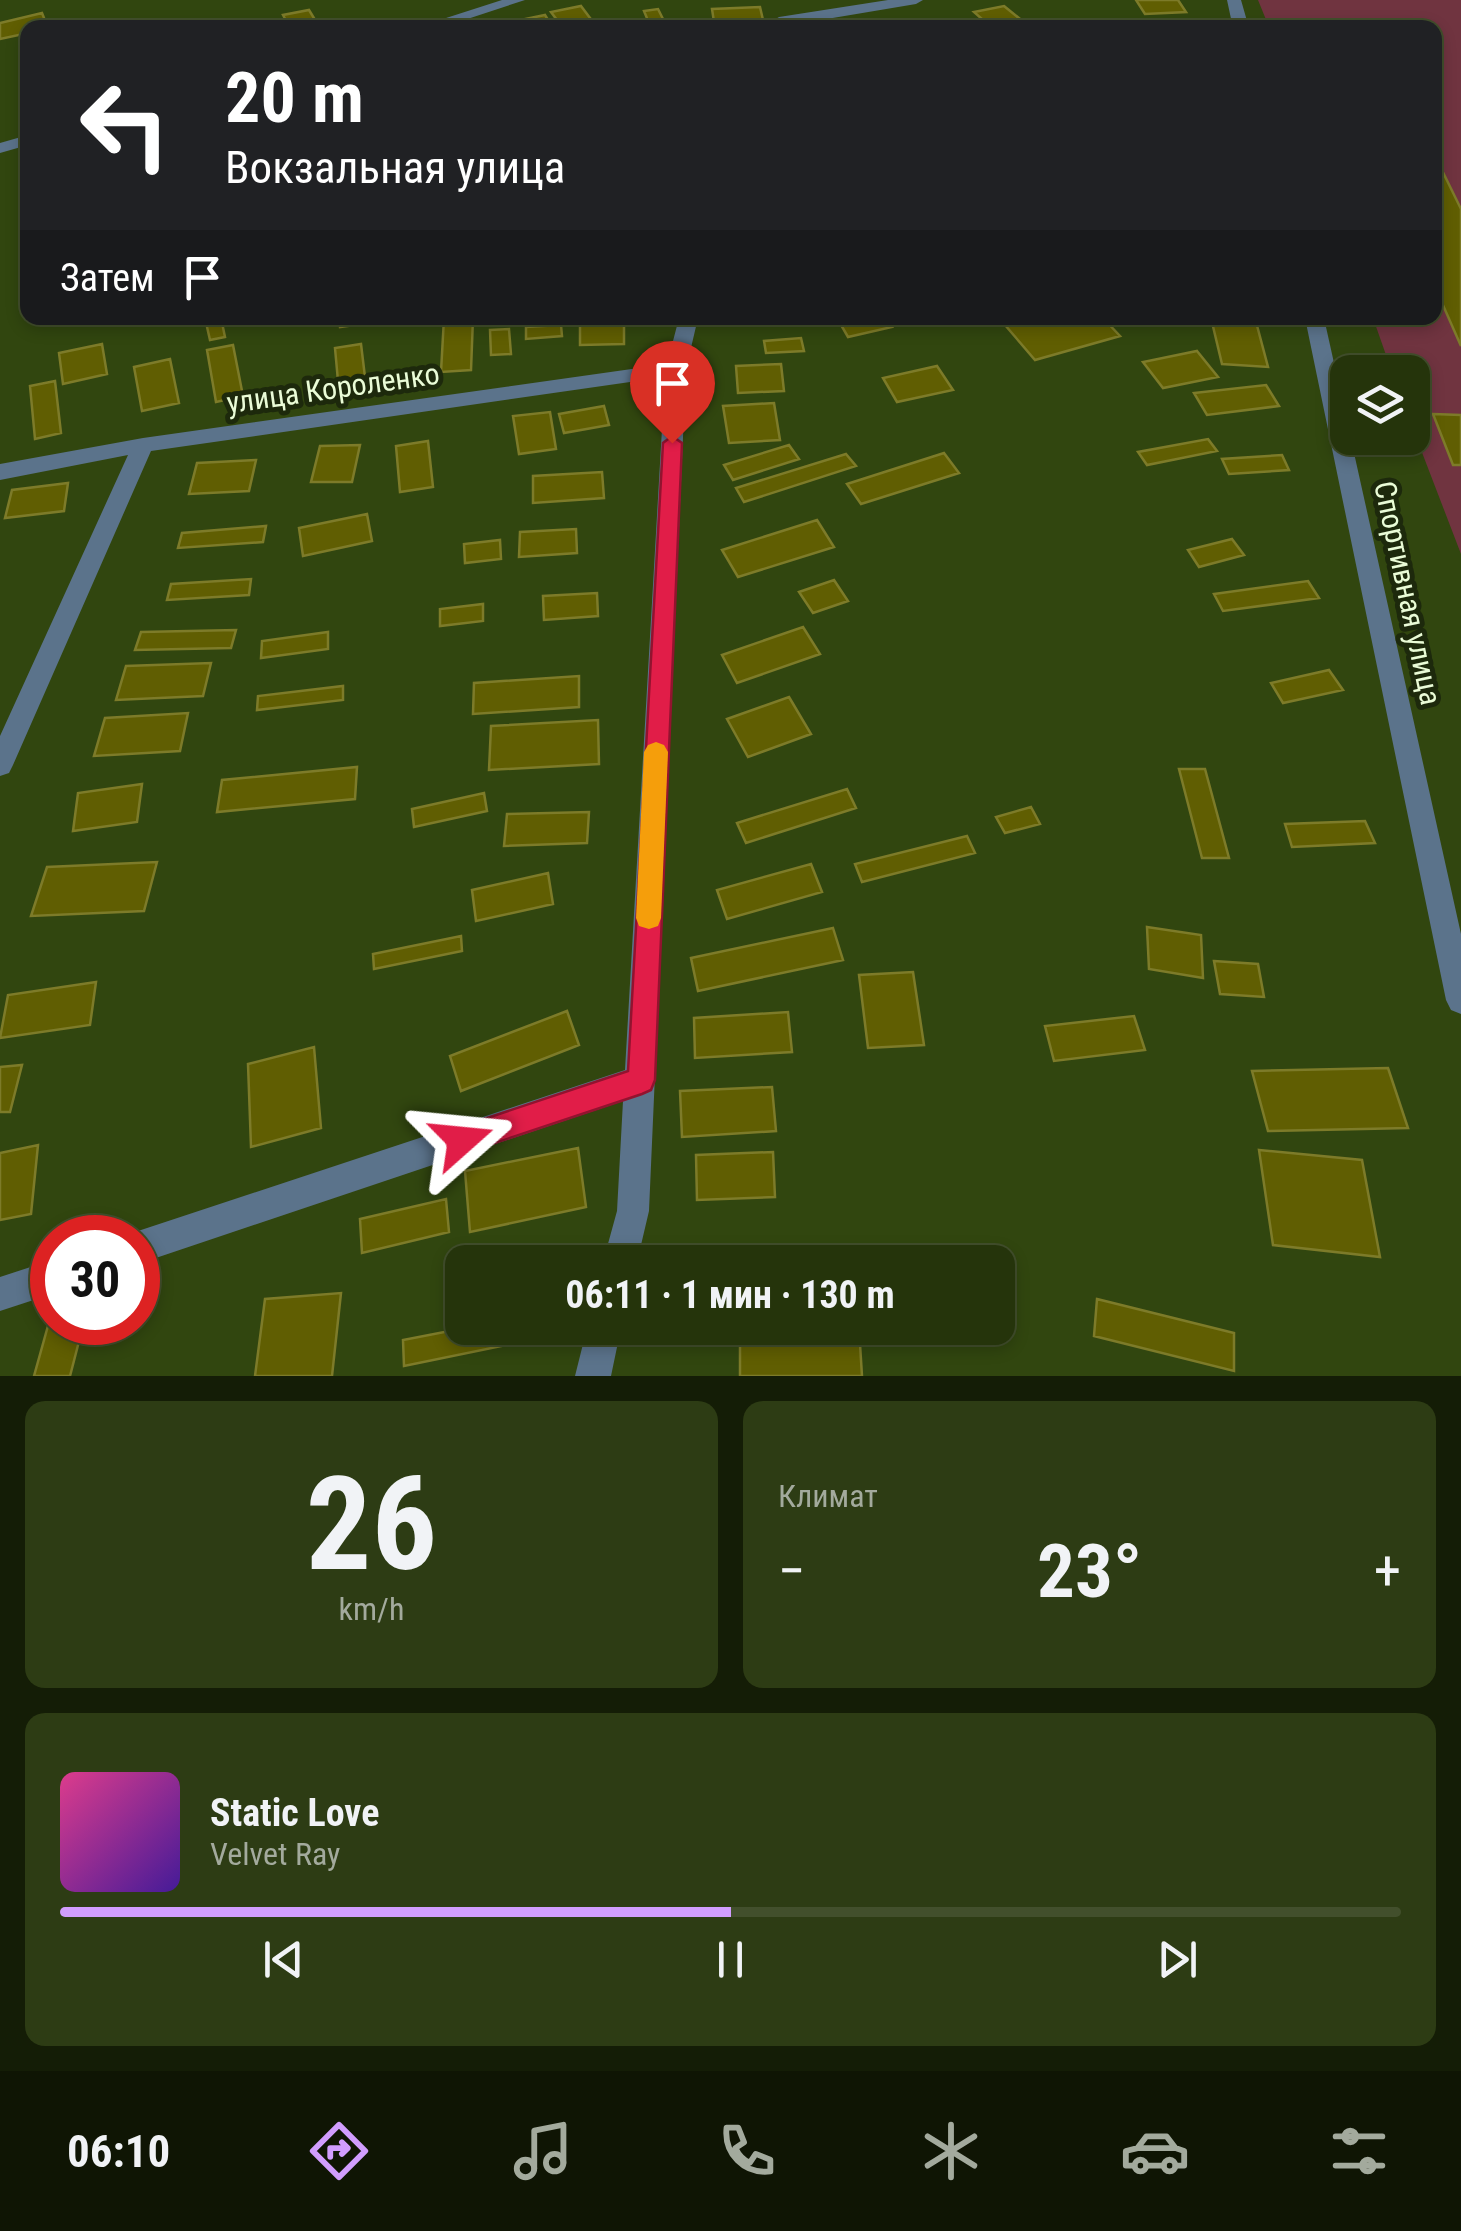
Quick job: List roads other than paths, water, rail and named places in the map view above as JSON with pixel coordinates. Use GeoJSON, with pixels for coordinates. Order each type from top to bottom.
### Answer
{"type":"FeatureCollection","features":[{"type":"Feature","properties":{"kind":"street"},"geometry":{"type":"LineString","coordinates":[[449,20],[518,0]]}},
{"type":"Feature","properties":{"kind":"street"},"geometry":{"type":"LineString","coordinates":[[806,20],[916,0]]}},
{"type":"Feature","properties":{"kind":"street"},"geometry":{"type":"LineString","coordinates":[[624,1245],[633,1211],[642,1080],[676,369],[686,325]]}},
{"type":"Feature","properties":{"kind":"street","name":"Спортивная улица"},"geometry":{"type":"LineString","coordinates":[[1316,325],[1461,1000]]}},
{"type":"Feature","properties":{"kind":"street","name":"улица Короленко"},"geometry":{"type":"LineString","coordinates":[[0,472],[143,445],[676,369]]}},
{"type":"Feature","properties":{"kind":"street"},"geometry":{"type":"LineString","coordinates":[[0,764],[143,445]]}},
{"type":"Feature","properties":{"kind":"street"},"geometry":{"type":"LineString","coordinates":[[160,1241],[642,1080]]}},
{"type":"Feature","properties":{"kind":"street"},"geometry":{"type":"LineString","coordinates":[[0,1294],[30,1284]]}},
{"type":"Feature","properties":{"kind":"street"},"geometry":{"type":"LineString","coordinates":[[592,1376],[600,1345]]}}]}
